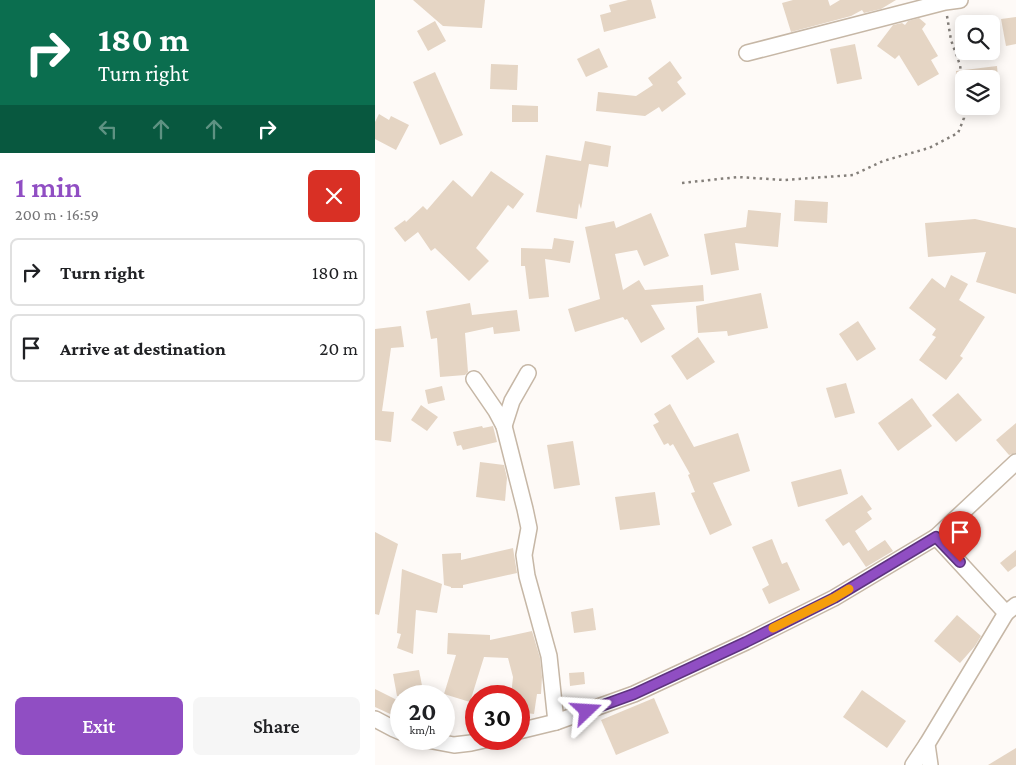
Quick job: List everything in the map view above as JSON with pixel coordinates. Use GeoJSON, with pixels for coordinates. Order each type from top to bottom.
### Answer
{"type":"FeatureCollection","features":[{"type":"Feature","properties":{"kind":"street"},"geometry":{"type":"LineString","coordinates":[[747,53],[953,1]]}},
{"type":"Feature","properties":{"kind":"street"},"geometry":{"type":"LineString","coordinates":[[504,426],[512,401],[528,373]]}},
{"type":"Feature","properties":{"kind":"street"},"geometry":{"type":"LineString","coordinates":[[474,379],[504,426],[529,528],[524,554],[527,576],[549,656],[556,722]]}},
{"type":"Feature","properties":{"kind":"street"},"geometry":{"type":"LineString","coordinates":[[530,729],[556,722],[634,694],[746,642],[834,598],[936,537],[1016,462]]}},
{"type":"Feature","properties":{"kind":"street"},"geometry":{"type":"LineString","coordinates":[[913,765],[1011,609],[936,537]]}},
{"type":"Feature","properties":{"kind":"street"},"geometry":{"type":"LineString","coordinates":[[375,718],[390,727]]}},
{"type":"Feature","properties":{"kind":"street"},"geometry":{"type":"LineString","coordinates":[[927,744],[930,765]]}},
{"type":"Feature","properties":{"kind":"path"},"geometry":{"type":"LineString","coordinates":[[953,1],[951,40],[961,70]]}},
{"type":"Feature","properties":{"kind":"path"},"geometry":{"type":"LineString","coordinates":[[682,183],[738,177],[784,180],[853,175],[883,161],[929,148],[958,133],[965,115]]}},
{"type":"Feature","properties":{"kind":"building"},"geometry":{"type":"Polygon","coordinates":[[[413,0],[485,0],[482,28],[443,26],[413,0]]]}},
{"type":"Feature","properties":{"kind":"building"},"geometry":{"type":"Polygon","coordinates":[[[628,0],[651,0],[656,18],[604,32],[600,15],[611,12],[609,5],[628,0]]]}},
{"type":"Feature","properties":{"kind":"building"},"geometry":{"type":"Polygon","coordinates":[[[793,0],[828,0],[830,6],[840,0],[896,0],[881,9],[864,13],[862,10],[851,16],[791,32],[782,3],[793,0]]]}},
{"type":"Feature","properties":{"kind":"building"},"geometry":{"type":"Polygon","coordinates":[[[1016,17],[1016,44],[1006,46],[1001,19],[1016,17]]]}},
{"type":"Feature","properties":{"kind":"building"},"geometry":{"type":"Polygon","coordinates":[[[919,18],[926,24],[922,29],[938,56],[931,60],[939,74],[918,86],[899,55],[895,59],[877,46],[893,25],[902,23],[905,25],[908,21],[919,18]]]}},
{"type":"Feature","properties":{"kind":"building"},"geometry":{"type":"Polygon","coordinates":[[[435,21],[446,41],[428,51],[417,31],[435,21]]]}},
{"type":"Feature","properties":{"kind":"building"},"geometry":{"type":"Polygon","coordinates":[[[855,44],[862,79],[837,84],[830,49],[855,44]]]}},
{"type":"Feature","properties":{"kind":"building"},"geometry":{"type":"Polygon","coordinates":[[[599,48],[608,67],[586,77],[577,59],[599,48]]]}},
{"type":"Feature","properties":{"kind":"building"},"geometry":{"type":"Polygon","coordinates":[[[670,61],[682,78],[677,82],[686,94],[662,112],[659,107],[645,116],[596,111],[598,92],[636,96],[653,85],[648,78],[670,61]]]}},
{"type":"Feature","properties":{"kind":"building"},"geometry":{"type":"Polygon","coordinates":[[[491,64],[518,65],[517,90],[490,89],[491,64]]]}},
{"type":"Feature","properties":{"kind":"building"},"geometry":{"type":"Polygon","coordinates":[[[997,66],[997,70],[964,70],[997,66]]]}},
{"type":"Feature","properties":{"kind":"building"},"geometry":{"type":"Polygon","coordinates":[[[435,72],[463,135],[440,145],[413,82],[435,72]]]}},
{"type":"Feature","properties":{"kind":"building"},"geometry":{"type":"Polygon","coordinates":[[[512,105],[538,106],[538,122],[512,122],[512,105]]]}},
{"type":"Feature","properties":{"kind":"building"},"geometry":{"type":"Polygon","coordinates":[[[379,114],[389,120],[391,116],[409,125],[396,150],[375,139],[375,122],[379,114]]]}},
{"type":"Feature","properties":{"kind":"building"},"geometry":{"type":"Polygon","coordinates":[[[585,141],[611,146],[608,167],[589,164],[581,209],[579,203],[577,219],[536,212],[546,155],[581,161],[585,141]]]}},
{"type":"Feature","properties":{"kind":"building"},"geometry":{"type":"Polygon","coordinates":[[[491,171],[524,194],[513,209],[508,205],[476,248],[489,261],[469,281],[435,248],[431,251],[418,232],[405,242],[394,228],[405,220],[406,222],[423,206],[427,210],[453,180],[472,197],[491,171]]]}},
{"type":"Feature","properties":{"kind":"building"},"geometry":{"type":"Polygon","coordinates":[[[795,200],[828,202],[827,223],[794,221],[795,200]]]}},
{"type":"Feature","properties":{"kind":"building"},"geometry":{"type":"Polygon","coordinates":[[[748,210],[781,213],[778,247],[735,243],[739,270],[711,275],[704,234],[746,227],[748,210]]]}},
{"type":"Feature","properties":{"kind":"building"},"geometry":{"type":"Polygon","coordinates":[[[651,213],[669,256],[644,266],[637,250],[615,254],[623,290],[639,280],[645,290],[703,285],[704,301],[651,305],[665,329],[641,343],[627,319],[625,320],[623,317],[575,332],[568,309],[600,299],[585,227],[614,221],[616,228],[651,213]]]}},
{"type":"Feature","properties":{"kind":"building"},"geometry":{"type":"Polygon","coordinates":[[[975,219],[1016,228],[1016,294],[976,282],[986,252],[928,257],[925,223],[975,219]]]}},
{"type":"Feature","properties":{"kind":"building"},"geometry":{"type":"Polygon","coordinates":[[[554,238],[574,241],[570,263],[545,259],[549,297],[529,299],[525,266],[521,266],[521,248],[552,249],[554,238]]]}},
{"type":"Feature","properties":{"kind":"building"},"geometry":{"type":"Polygon","coordinates":[[[951,275],[968,284],[959,300],[985,317],[960,356],[963,358],[946,380],[919,360],[936,337],[932,335],[936,329],[909,308],[932,278],[945,288],[951,275]]]}},
{"type":"Feature","properties":{"kind":"building"},"geometry":{"type":"Polygon","coordinates":[[[761,293],[768,328],[728,336],[727,331],[698,333],[696,306],[761,293]]]}},
{"type":"Feature","properties":{"kind":"building"},"geometry":{"type":"Polygon","coordinates":[[[470,303],[472,315],[517,310],[520,331],[494,334],[493,327],[465,333],[468,372],[465,375],[440,377],[437,338],[431,339],[426,311],[470,303]]]}},
{"type":"Feature","properties":{"kind":"building"},"geometry":{"type":"Polygon","coordinates":[[[858,321],[876,349],[857,361],[839,334],[858,321]]]}},
{"type":"Feature","properties":{"kind":"building"},"geometry":{"type":"Polygon","coordinates":[[[401,326],[404,347],[391,348],[382,411],[394,412],[391,442],[375,440],[375,329],[401,326]]]}},
{"type":"Feature","properties":{"kind":"building"},"geometry":{"type":"Polygon","coordinates":[[[698,337],[715,362],[687,380],[671,356],[698,337]]]}},
{"type":"Feature","properties":{"kind":"building"},"geometry":{"type":"Polygon","coordinates":[[[846,383],[855,413],[835,418],[826,388],[846,383]]]}},
{"type":"Feature","properties":{"kind":"building"},"geometry":{"type":"Polygon","coordinates":[[[442,386],[445,400],[428,404],[425,390],[442,386]]]}},
{"type":"Feature","properties":{"kind":"building"},"geometry":{"type":"Polygon","coordinates":[[[958,393],[982,420],[956,442],[932,415],[958,393]]]}},
{"type":"Feature","properties":{"kind":"building"},"geometry":{"type":"Polygon","coordinates":[[[912,398],[932,426],[898,451],[878,423],[912,398]]]}},
{"type":"Feature","properties":{"kind":"building"},"geometry":{"type":"Polygon","coordinates":[[[670,404],[694,447],[738,433],[750,471],[713,483],[732,525],[710,535],[691,493],[695,492],[688,475],[690,474],[673,444],[670,446],[668,443],[664,445],[653,425],[659,422],[654,414],[670,404]]]}},
{"type":"Feature","properties":{"kind":"building"},"geometry":{"type":"Polygon","coordinates":[[[421,405],[438,417],[427,431],[411,420],[421,405]]]}},
{"type":"Feature","properties":{"kind":"building"},"geometry":{"type":"Polygon","coordinates":[[[1016,423],[1016,453],[1009,455],[996,440],[1016,423]]]}},
{"type":"Feature","properties":{"kind":"building"},"geometry":{"type":"Polygon","coordinates":[[[482,426],[483,428],[493,426],[497,442],[463,450],[461,445],[457,446],[453,432],[482,426]]]}},
{"type":"Feature","properties":{"kind":"building"},"geometry":{"type":"Polygon","coordinates":[[[573,441],[580,485],[554,489],[547,445],[573,441]]]}},
{"type":"Feature","properties":{"kind":"building"},"geometry":{"type":"Polygon","coordinates":[[[480,462],[504,465],[507,478],[505,501],[476,497],[480,462]]]}},
{"type":"Feature","properties":{"kind":"building"},"geometry":{"type":"Polygon","coordinates":[[[841,469],[848,494],[798,507],[791,482],[841,469]]]}},
{"type":"Feature","properties":{"kind":"building"},"geometry":{"type":"Polygon","coordinates":[[[655,492],[660,525],[620,530],[615,497],[655,492]]]}},
{"type":"Feature","properties":{"kind":"building"},"geometry":{"type":"Polygon","coordinates":[[[862,495],[872,509],[867,512],[872,519],[855,531],[868,551],[885,540],[893,551],[866,567],[849,542],[843,546],[825,520],[862,495]]]}},
{"type":"Feature","properties":{"kind":"building"},"geometry":{"type":"Polygon","coordinates":[[[375,532],[398,544],[379,615],[375,614],[375,532]]]}},
{"type":"Feature","properties":{"kind":"building"},"geometry":{"type":"Polygon","coordinates":[[[772,539],[782,564],[787,562],[800,590],[769,604],[762,589],[769,585],[752,547],[772,539]]]}},
{"type":"Feature","properties":{"kind":"building"},"geometry":{"type":"Polygon","coordinates":[[[513,548],[517,573],[463,585],[463,588],[451,588],[444,585],[442,554],[461,553],[461,560],[513,548]]]}},
{"type":"Feature","properties":{"kind":"building"},"geometry":{"type":"Polygon","coordinates":[[[1016,550],[1016,566],[1008,572],[1000,563],[1016,550]]]}},
{"type":"Feature","properties":{"kind":"building"},"geometry":{"type":"Polygon","coordinates":[[[402,569],[442,584],[437,613],[416,610],[413,654],[397,648],[401,634],[397,633],[402,569]]]}},
{"type":"Feature","properties":{"kind":"building"},"geometry":{"type":"Polygon","coordinates":[[[593,608],[596,630],[574,633],[571,612],[593,608]]]}},
{"type":"Feature","properties":{"kind":"building"},"geometry":{"type":"Polygon","coordinates":[[[957,615],[981,636],[960,663],[934,641],[957,615]]]}},
{"type":"Feature","properties":{"kind":"building"},"geometry":{"type":"Polygon","coordinates":[[[532,631],[540,658],[542,677],[541,694],[537,694],[534,714],[530,713],[530,685],[512,685],[513,677],[508,658],[484,657],[475,685],[465,685],[465,700],[455,697],[455,685],[447,685],[456,655],[447,654],[448,633],[490,635],[490,640],[532,631]]]}},
{"type":"Feature","properties":{"kind":"building"},"geometry":{"type":"Polygon","coordinates":[[[419,670],[422,685],[395,685],[393,674],[419,670]]]}},
{"type":"Feature","properties":{"kind":"building"},"geometry":{"type":"Polygon","coordinates":[[[584,672],[585,684],[570,686],[569,673],[584,672]]]}},
{"type":"Feature","properties":{"kind":"building"},"geometry":{"type":"Polygon","coordinates":[[[375,689],[390,696],[390,714],[375,707],[375,689]]]}},
{"type":"Feature","properties":{"kind":"building"},"geometry":{"type":"Polygon","coordinates":[[[862,690],[906,721],[887,748],[843,717],[862,690]]]}},
{"type":"Feature","properties":{"kind":"building"},"geometry":{"type":"Polygon","coordinates":[[[654,698],[669,733],[616,755],[601,720],[654,698]]]}},
{"type":"Feature","properties":{"kind":"building"},"geometry":{"type":"Polygon","coordinates":[[[1016,748],[1016,765],[988,765],[1016,748]]]}},
{"type":"Feature","properties":{"kind":"slow traffic"},"geometry":{"type":"LineString","coordinates":[[773,628],[849,589]]}},
{"type":"Feature","properties":{"kind":"route"},"geometry":{"type":"LineString","coordinates":[[587,711],[634,694],[746,642],[834,598],[936,537],[960,562]]}}]}
